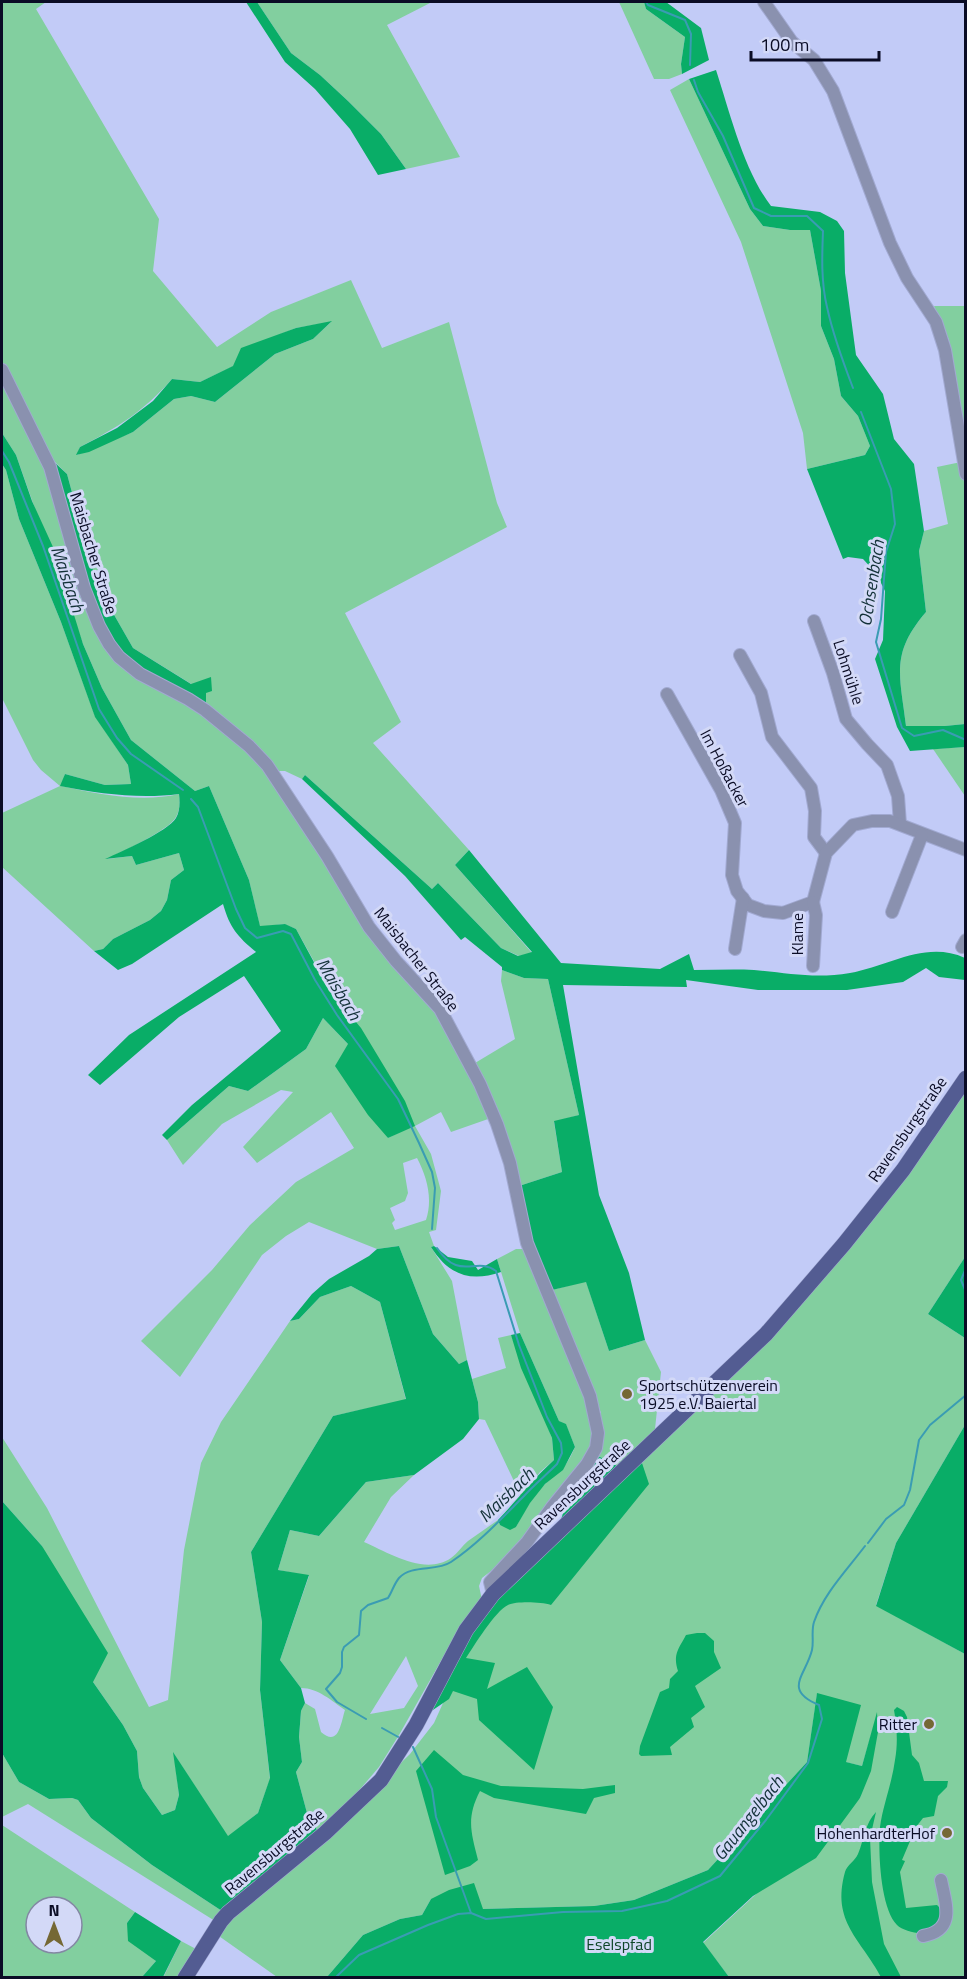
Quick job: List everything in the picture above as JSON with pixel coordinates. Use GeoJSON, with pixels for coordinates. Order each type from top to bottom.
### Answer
{"type":"FeatureCollection","features":[{"type":"Feature","properties":{"kind":"main road","name":"Ravensburgstraße"},"geometry":{"type":"LineString","coordinates":[[185,1977],[228,1913],[332,1827],[381,1780],[416,1725],[466,1630],[493,1594],[766,1334],[837,1253],[903,1170],[966,1078]]}},
{"type":"Feature","properties":{"kind":"street"},"geometry":{"type":"LineString","coordinates":[[764,2],[792,42],[814,60],[832,91],[890,243],[907,278],[936,322],[945,350],[966,474]]}},
{"type":"Feature","properties":{"kind":"street","name":"Maisbacher Straße"},"geometry":{"type":"LineString","coordinates":[[2,370],[53,474],[84,588],[109,644],[119,657],[140,674],[205,710],[249,746],[267,765],[320,844],[369,927],[396,961],[440,1009],[480,1083],[497,1124],[510,1163],[527,1243],[590,1396],[598,1433],[596,1449],[587,1464],[527,1542],[490,1582],[493,1594]]}},
{"type":"Feature","properties":{"kind":"street","name":"Lohmühle"},"geometry":{"type":"LineString","coordinates":[[814,621],[833,672],[846,719],[888,765],[898,796],[900,824]]}},
{"type":"Feature","properties":{"kind":"street"},"geometry":{"type":"LineString","coordinates":[[740,655],[761,693],[772,737],[811,788],[815,811],[814,837],[826,853]]}},
{"type":"Feature","properties":{"kind":"street","name":"Im Hoßacker"},"geometry":{"type":"LineString","coordinates":[[667,694],[721,790],[735,823],[732,875],[737,891],[743,898]]}},
{"type":"Feature","properties":{"kind":"street"},"geometry":{"type":"LineString","coordinates":[[743,898],[748,905],[764,911],[783,913],[813,902],[826,853],[853,825],[872,821],[890,821],[966,850]]}},
{"type":"Feature","properties":{"kind":"street"},"geometry":{"type":"LineString","coordinates":[[892,912],[922,835]]}},
{"type":"Feature","properties":{"kind":"street"},"geometry":{"type":"LineString","coordinates":[[735,950],[743,898]]}},
{"type":"Feature","properties":{"kind":"street","name":"Klame"},"geometry":{"type":"LineString","coordinates":[[813,902],[816,915],[813,966]]}},
{"type":"Feature","properties":{"kind":"street"},"geometry":{"type":"LineString","coordinates":[[923,1936],[938,1932],[944,1926],[946,1909],[941,1880]]}},
{"type":"Feature","properties":{"kind":"green space"},"geometry":{"type":"Polygon","coordinates":[[[2,2],[46,2],[36,9],[159,219],[153,271],[217,347],[271,312],[351,280],[382,348],[449,322],[497,503],[507,527],[345,613],[401,722],[373,743],[469,850],[455,865],[532,953],[519,956],[501,948],[438,883],[432,889],[305,775],[302,779],[285,771],[279,771],[229,723],[206,705],[206,693],[133,648],[97,585],[67,474],[52,459],[2,363],[2,2]],[[331,322],[296,328],[276,336],[234,366],[200,382],[172,379],[151,401],[129,418],[80,447],[77,455],[133,432],[174,399],[191,396],[215,402],[275,354],[313,339],[331,322]]]}},
{"type":"Feature","properties":{"kind":"green space"},"geometry":{"type":"Polygon","coordinates":[[[246,2],[257,2],[291,53],[320,75],[381,134],[406,169],[378,175],[350,129],[315,89],[285,62],[246,2]]]}},
{"type":"Feature","properties":{"kind":"green space"},"geometry":{"type":"Polygon","coordinates":[[[257,2],[432,2],[387,25],[460,157],[406,169],[381,134],[320,75],[291,53],[257,2]]]}},
{"type":"Feature","properties":{"kind":"green space"},"geometry":{"type":"Polygon","coordinates":[[[619,2],[644,2],[646,9],[685,37],[681,64],[682,74],[669,79],[654,79],[619,2]]]}},
{"type":"Feature","properties":{"kind":"green space"},"geometry":{"type":"Polygon","coordinates":[[[644,2],[666,2],[701,28],[709,60],[682,74],[681,64],[685,37],[646,9],[644,2]]]}},
{"type":"Feature","properties":{"kind":"green space"},"geometry":{"type":"Polygon","coordinates":[[[716,70],[745,159],[761,192],[771,206],[820,212],[837,221],[844,231],[845,273],[856,355],[883,394],[894,439],[914,464],[924,531],[919,551],[926,612],[907,640],[900,666],[906,726],[965,724],[965,747],[910,751],[897,727],[875,659],[883,640],[885,591],[876,573],[863,559],[848,557],[843,559],[807,469],[865,455],[870,446],[858,416],[841,396],[834,359],[821,326],[821,291],[810,230],[763,226],[750,209],[689,79],[716,70]]]}},
{"type":"Feature","properties":{"kind":"green space"},"geometry":{"type":"Polygon","coordinates":[[[689,79],[750,209],[763,226],[810,230],[821,291],[821,326],[834,359],[841,396],[858,416],[870,446],[865,455],[807,469],[803,433],[741,242],[670,90],[689,79]]]}},
{"type":"Feature","properties":{"kind":"green space"},"geometry":{"type":"Polygon","coordinates":[[[934,306],[965,306],[965,449],[949,340],[934,306]]]}},
{"type":"Feature","properties":{"kind":"green space"},"geometry":{"type":"Polygon","coordinates":[[[332,321],[313,339],[275,354],[215,402],[191,396],[174,399],[133,432],[89,452],[76,455],[80,447],[117,428],[153,401],[172,379],[200,382],[233,366],[241,348],[296,328],[332,321]]]}},
{"type":"Feature","properties":{"kind":"green space"},"geometry":{"type":"Polygon","coordinates":[[[2,375],[49,474],[93,621],[258,761],[434,1008],[491,1118],[451,1132],[441,1112],[415,1126],[431,1154],[441,1191],[436,1230],[429,1232],[434,1246],[431,1247],[452,1281],[467,1360],[459,1364],[433,1334],[399,1246],[377,1249],[309,1222],[262,1255],[180,1377],[141,1341],[212,1270],[250,1225],[296,1182],[354,1148],[331,1112],[257,1163],[243,1147],[293,1092],[281,1090],[222,1124],[183,1165],[167,1140],[229,1086],[248,1091],[306,1049],[323,1018],[348,1044],[388,1138],[407,1128],[296,929],[284,924],[260,927],[249,880],[209,786],[195,791],[131,740],[102,688],[83,644],[16,455],[2,433],[2,375]],[[417,1158],[403,1163],[408,1193],[405,1201],[390,1208],[395,1220],[392,1223],[395,1230],[426,1220],[429,1196],[417,1158]]]}},
{"type":"Feature","properties":{"kind":"green space"},"geometry":{"type":"Polygon","coordinates":[[[2,433],[16,455],[32,501],[53,547],[83,644],[102,688],[131,740],[195,791],[209,786],[249,880],[260,926],[285,924],[296,929],[322,977],[361,1028],[405,1101],[415,1126],[388,1138],[368,1115],[335,1066],[348,1044],[323,1018],[306,1049],[248,1091],[229,1086],[167,1140],[162,1135],[192,1105],[281,1031],[244,976],[179,1017],[100,1085],[88,1075],[129,1035],[256,952],[235,931],[223,904],[132,964],[118,970],[94,951],[103,949],[113,939],[150,920],[161,911],[167,900],[171,880],[184,870],[179,853],[136,865],[132,856],[105,859],[144,841],[171,823],[178,812],[179,794],[120,795],[60,786],[65,774],[105,785],[131,784],[128,765],[95,717],[61,622],[19,519],[6,470],[2,464],[2,433]]]}},
{"type":"Feature","properties":{"kind":"green space"},"geometry":{"type":"Polygon","coordinates":[[[52,460],[67,474],[97,585],[133,648],[191,684],[211,677],[212,691],[206,693],[206,705],[137,670],[117,651],[102,625],[52,460]]]}},
{"type":"Feature","properties":{"kind":"green space"},"geometry":{"type":"Polygon","coordinates":[[[961,462],[966,488],[965,724],[906,726],[900,679],[902,653],[907,640],[926,612],[919,551],[924,531],[948,524],[937,467],[961,462]]]}},
{"type":"Feature","properties":{"kind":"green space"},"geometry":{"type":"Polygon","coordinates":[[[2,464],[6,470],[19,519],[61,622],[95,716],[128,765],[131,784],[105,785],[65,774],[61,786],[135,798],[179,794],[178,812],[171,822],[144,840],[107,859],[132,856],[136,865],[179,853],[184,870],[171,880],[167,900],[161,911],[150,920],[113,939],[103,949],[94,951],[2,867],[2,813],[60,786],[33,760],[2,698],[2,464]]]}},
{"type":"Feature","properties":{"kind":"green space"},"geometry":{"type":"Polygon","coordinates":[[[966,747],[965,796],[933,749],[966,747]]]}},
{"type":"Feature","properties":{"kind":"green space"},"geometry":{"type":"Polygon","coordinates":[[[305,775],[432,889],[438,883],[501,948],[518,956],[532,952],[455,865],[469,850],[561,963],[660,969],[689,954],[694,970],[754,970],[825,975],[865,970],[907,956],[936,952],[950,953],[965,958],[965,980],[939,977],[926,968],[903,982],[847,990],[758,990],[686,980],[687,987],[563,985],[599,1195],[629,1273],[645,1340],[609,1351],[586,1282],[552,1290],[532,1239],[519,1186],[562,1172],[554,1121],[579,1115],[548,979],[524,978],[502,970],[502,967],[465,937],[461,940],[405,876],[302,779],[305,775]]]}},
{"type":"Feature","properties":{"kind":"green space"},"geometry":{"type":"Polygon","coordinates":[[[502,970],[524,978],[548,979],[579,1115],[554,1122],[562,1172],[519,1186],[475,1063],[515,1039],[501,981],[502,970]]]}},
{"type":"Feature","properties":{"kind":"green space"},"geometry":{"type":"Polygon","coordinates":[[[965,1089],[965,1257],[928,1314],[965,1338],[965,1425],[896,1543],[876,1605],[965,1654],[965,1977],[729,1977],[703,1943],[860,1798],[877,1715],[862,1766],[845,1762],[817,1694],[807,1762],[708,1870],[634,1900],[594,1906],[483,1909],[431,1899],[422,1915],[400,1919],[363,1935],[327,1977],[277,1977],[216,1934],[241,1907],[329,1833],[410,1754],[434,1723],[462,1661],[506,1590],[712,1395],[965,1089]]]}},
{"type":"Feature","properties":{"kind":"green space"},"geometry":{"type":"Polygon","coordinates":[[[399,1246],[433,1334],[459,1364],[467,1360],[478,1402],[479,1419],[463,1439],[414,1475],[366,1482],[319,1536],[290,1530],[278,1570],[309,1575],[280,1660],[301,1688],[305,1703],[301,1711],[299,1737],[302,1762],[296,1772],[307,1813],[317,1830],[222,1911],[152,1865],[91,1818],[78,1800],[49,1799],[19,1782],[2,1753],[2,1501],[42,1546],[108,1653],[93,1682],[123,1725],[137,1751],[139,1777],[143,1788],[162,1815],[175,1810],[179,1795],[173,1752],[228,1836],[258,1813],[270,1778],[260,1690],[262,1622],[251,1552],[333,1416],[406,1399],[380,1302],[351,1286],[320,1297],[299,1319],[290,1321],[312,1294],[329,1279],[377,1249],[399,1246]]]}},
{"type":"Feature","properties":{"kind":"green space"},"geometry":{"type":"Polygon","coordinates":[[[434,1246],[448,1257],[472,1261],[478,1270],[497,1259],[501,1272],[479,1277],[460,1274],[445,1264],[431,1247],[434,1246]]]}},
{"type":"Feature","properties":{"kind":"green space"},"geometry":{"type":"Polygon","coordinates":[[[516,1249],[525,1249],[593,1416],[601,1413],[552,1290],[586,1281],[609,1351],[645,1340],[661,1372],[655,1429],[619,1467],[600,1457],[581,1461],[582,1465],[509,1557],[482,1578],[479,1586],[482,1600],[459,1629],[379,1767],[350,1801],[317,1830],[307,1813],[296,1772],[302,1762],[299,1737],[301,1711],[305,1703],[315,1709],[321,1732],[332,1737],[338,1732],[345,1710],[319,1693],[301,1688],[280,1660],[309,1576],[278,1570],[290,1530],[319,1536],[366,1482],[414,1475],[391,1497],[364,1542],[407,1561],[430,1565],[441,1563],[451,1558],[468,1541],[498,1520],[500,1525],[516,1527],[533,1498],[563,1468],[575,1447],[566,1425],[559,1421],[520,1333],[497,1259],[516,1249]],[[406,1656],[370,1714],[404,1708],[418,1686],[406,1656]]]}},
{"type":"Feature","properties":{"kind":"green space"},"geometry":{"type":"Polygon","coordinates":[[[965,1257],[965,1338],[928,1314],[965,1257]]]}},
{"type":"Feature","properties":{"kind":"green space"},"geometry":{"type":"Polygon","coordinates":[[[351,1286],[380,1302],[406,1400],[333,1416],[251,1552],[262,1622],[260,1690],[270,1779],[258,1813],[228,1837],[174,1754],[179,1795],[175,1810],[162,1815],[143,1788],[139,1777],[137,1751],[123,1725],[93,1682],[42,1546],[2,1501],[2,1437],[47,1508],[149,1707],[168,1700],[184,1550],[201,1463],[221,1422],[290,1321],[299,1319],[320,1297],[351,1286]]]}},
{"type":"Feature","properties":{"kind":"green space"},"geometry":{"type":"Polygon","coordinates":[[[520,1333],[559,1421],[566,1424],[575,1447],[563,1470],[545,1484],[530,1503],[516,1527],[510,1530],[500,1525],[498,1520],[554,1460],[552,1438],[521,1368],[511,1335],[520,1333]]]}},
{"type":"Feature","properties":{"kind":"green space"},"geometry":{"type":"Polygon","coordinates":[[[511,1335],[552,1438],[554,1460],[540,1472],[521,1496],[485,1420],[479,1419],[478,1402],[472,1379],[506,1368],[498,1338],[511,1335]]]}},
{"type":"Feature","properties":{"kind":"green space"},"geometry":{"type":"Polygon","coordinates":[[[965,1425],[965,1654],[876,1606],[896,1543],[965,1425]]]}},
{"type":"Feature","properties":{"kind":"green space"},"geometry":{"type":"Polygon","coordinates":[[[600,1457],[619,1467],[560,1523],[567,1500],[594,1458],[600,1457]]]}},
{"type":"Feature","properties":{"kind":"green space"},"geometry":{"type":"Polygon","coordinates":[[[641,1460],[649,1484],[551,1605],[529,1602],[508,1605],[491,1621],[466,1658],[495,1663],[487,1689],[527,1667],[553,1707],[534,1770],[479,1720],[477,1699],[453,1691],[449,1699],[430,1712],[491,1602],[641,1460]]]}},
{"type":"Feature","properties":{"kind":"green space"},"geometry":{"type":"Polygon","coordinates":[[[705,1633],[714,1641],[714,1652],[721,1668],[695,1686],[705,1707],[691,1718],[694,1727],[670,1747],[672,1755],[641,1756],[640,1746],[660,1692],[669,1688],[670,1679],[678,1671],[676,1656],[679,1648],[686,1635],[705,1633]]]}},
{"type":"Feature","properties":{"kind":"green space","name":"Eselspfad"},"geometry":{"type":"Polygon","coordinates":[[[817,1693],[861,1705],[846,1762],[862,1766],[877,1712],[878,1732],[871,1771],[860,1798],[816,1858],[753,1896],[703,1942],[729,1977],[327,1977],[363,1935],[400,1919],[422,1915],[431,1899],[449,1890],[474,1883],[483,1909],[594,1906],[634,1900],[708,1870],[807,1762],[817,1693]]]}},
{"type":"Feature","properties":{"kind":"green space"},"geometry":{"type":"Polygon","coordinates":[[[897,1707],[904,1711],[907,1717],[912,1755],[919,1763],[924,1781],[948,1781],[947,1787],[938,1796],[934,1816],[923,1818],[916,1827],[902,1860],[905,1861],[900,1872],[906,1908],[937,1905],[942,1910],[939,1926],[923,1933],[909,1931],[897,1925],[887,1906],[881,1878],[880,1827],[896,1754],[897,1735],[894,1710],[897,1707]]]}},
{"type":"Feature","properties":{"kind":"green space"},"geometry":{"type":"Polygon","coordinates":[[[434,1750],[463,1775],[501,1786],[583,1789],[615,1785],[615,1793],[594,1798],[586,1814],[494,1798],[480,1791],[471,1817],[473,1841],[478,1860],[470,1866],[445,1875],[416,1771],[434,1750]]]}},
{"type":"Feature","properties":{"kind":"green space"},"geometry":{"type":"Polygon","coordinates":[[[2,1753],[19,1782],[49,1799],[78,1800],[91,1818],[152,1865],[222,1911],[215,1921],[28,1804],[2,1817],[2,1753]]]}},
{"type":"Feature","properties":{"kind":"green space"},"geometry":{"type":"Polygon","coordinates":[[[876,1812],[870,1838],[872,1882],[884,1944],[901,1977],[881,1977],[850,1929],[842,1904],[845,1872],[858,1854],[867,1826],[876,1812]]]}},
{"type":"Feature","properties":{"kind":"green space"},"geometry":{"type":"Polygon","coordinates":[[[2,1825],[135,1912],[127,1923],[156,1961],[142,1977],[2,1977],[2,1825]]]}},
{"type":"Feature","properties":{"kind":"green space"},"geometry":{"type":"Polygon","coordinates":[[[135,1912],[181,1941],[163,1977],[142,1977],[156,1961],[128,1941],[127,1923],[135,1912]]]}},
{"type":"Feature","properties":{"kind":"green space"},"geometry":{"type":"Polygon","coordinates":[[[181,1941],[196,1949],[179,1977],[163,1978],[181,1941]]]}},
{"type":"Feature","properties":{"kind":"waterway","name":"Ochsenbach"},"geometry":{"type":"LineString","coordinates":[[646,2],[648,5],[685,20],[691,34],[690,65]]}},
{"type":"Feature","properties":{"kind":"waterway","name":"Ochsenbach"},"geometry":{"type":"LineString","coordinates":[[694,80],[698,92],[723,136],[754,208],[771,216],[807,216],[823,231],[822,269],[825,298],[835,338],[853,388]]}},
{"type":"Feature","properties":{"kind":"waterway","name":"Ochsenbach"},"geometry":{"type":"LineString","coordinates":[[861,412],[891,489],[895,524],[886,552],[881,619],[876,642],[902,728],[914,736],[943,730],[966,740]]}},
{"type":"Feature","properties":{"kind":"waterway","name":"Maisbach"},"geometry":{"type":"LineString","coordinates":[[2,451],[9,462],[43,546],[99,709],[117,738],[131,754],[183,790]]}},
{"type":"Feature","properties":{"kind":"waterway","name":"Maisbach"},"geometry":{"type":"LineString","coordinates":[[191,799],[198,807],[245,928],[257,938],[283,931],[291,934],[315,980],[337,1015],[398,1099],[432,1172],[435,1188],[432,1229]]}},
{"type":"Feature","properties":{"kind":"waterway","name":"Maisbach"},"geometry":{"type":"LineString","coordinates":[[366,1719],[337,1702],[326,1689],[340,1673],[344,1647],[359,1635],[361,1611],[368,1605],[388,1598],[397,1580],[404,1574],[417,1569],[445,1565],[461,1555],[489,1531],[557,1464],[562,1453],[561,1443],[547,1417],[519,1345],[496,1271],[488,1267],[453,1264],[437,1248]]}},
{"type":"Feature","properties":{"kind":"waterway","name":"Gauangelbach"},"geometry":{"type":"LineString","coordinates":[[966,1268],[961,1280],[966,1292]]}},
{"type":"Feature","properties":{"kind":"waterway","name":"Gauangelbach"},"geometry":{"type":"LineString","coordinates":[[868,1543],[886,1519],[904,1505],[910,1490],[919,1440],[930,1425],[966,1395]]}},
{"type":"Feature","properties":{"kind":"waterway","name":"Gauangelbach"},"geometry":{"type":"LineString","coordinates":[[335,1978],[359,1955],[458,1914],[471,1913],[486,1919],[563,1912],[622,1911],[667,1901],[720,1876],[766,1820],[808,1763],[822,1719],[819,1705],[801,1694],[799,1681],[812,1650],[814,1622],[830,1592],[865,1546]]}},
{"type":"Feature","properties":{"kind":"waterway","name":"Maisbach"},"geometry":{"type":"LineString","coordinates":[[382,1728],[400,1738]]}},
{"type":"Feature","properties":{"kind":"waterway","name":"Maisbach"},"geometry":{"type":"LineString","coordinates":[[413,1747],[432,1789],[436,1817],[471,1913]]}},
{"type":"Feature","properties":{"kind":"place","name":"Sportschützenverein 1925 e.V. Baiertal"},"geometry":{"type":"Point","coordinates":[627,1394]}},
{"type":"Feature","properties":{"kind":"place","name":"Ritter"},"geometry":{"type":"Point","coordinates":[929,1724]}},
{"type":"Feature","properties":{"kind":"place","name":"HohenhardterHof"},"geometry":{"type":"Point","coordinates":[947,1833]}}]}
